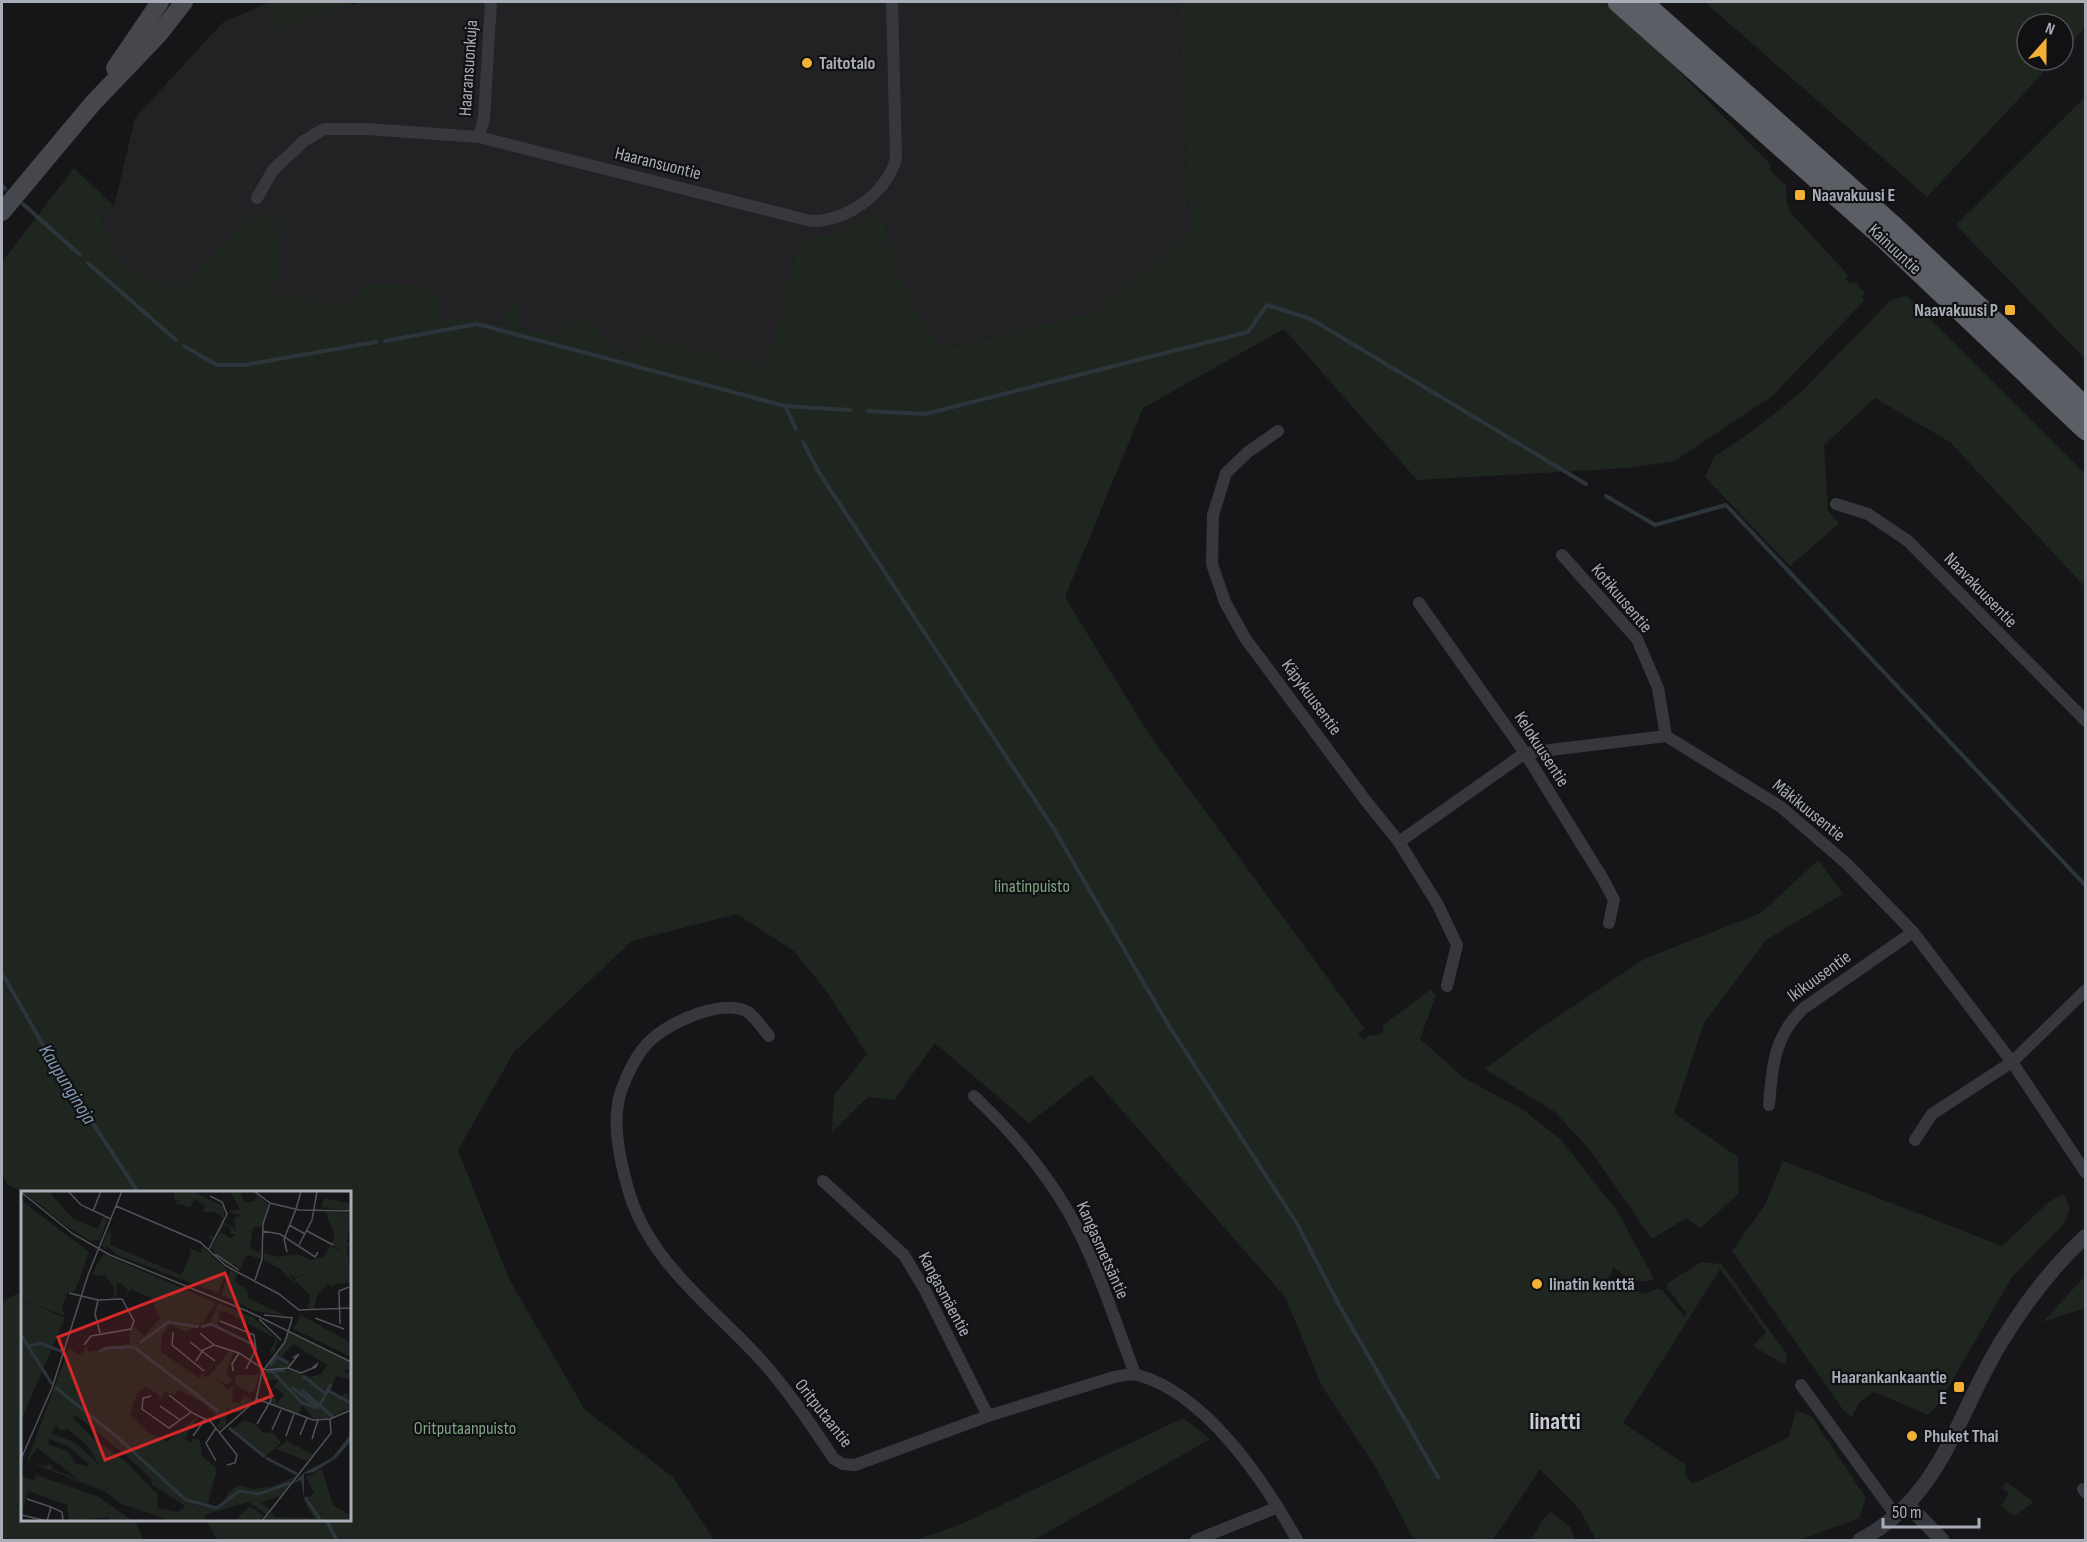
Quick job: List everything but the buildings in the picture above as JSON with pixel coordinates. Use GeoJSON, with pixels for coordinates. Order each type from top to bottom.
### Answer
{"type":"FeatureCollection","features":[{"type":"Feature","properties":{"kind":"highway","name":"Kainuuntie"},"geometry":{"type":"LineString","coordinates":[[1618,2],[1884,238],[2085,430]]}},
{"type":"Feature","properties":{"kind":"highway","name":"Kainuuntie"},"geometry":{"type":"LineString","coordinates":[[1642,2],[1891,224],[2085,408]]}},
{"type":"Feature","properties":{"kind":"main road"},"geometry":{"type":"LineString","coordinates":[[93,103],[160,2]]}},
{"type":"Feature","properties":{"kind":"main road"},"geometry":{"type":"LineString","coordinates":[[2,212],[93,103],[159,34],[184,2]]}},
{"type":"Feature","properties":{"kind":"street","name":"Haaransuonkuja"},"geometry":{"type":"LineString","coordinates":[[479,137],[484,118],[491,2]]}},
{"type":"Feature","properties":{"kind":"street","name":"Haaransuontie"},"geometry":{"type":"LineString","coordinates":[[256,198],[273,170],[289,152],[324,129],[368,129],[479,137],[811,220],[826,221],[840,216],[879,190],[887,182],[896,159],[892,2]]}},
{"type":"Feature","properties":{"kind":"street","name":"Käpykuusentie"},"geometry":{"type":"LineString","coordinates":[[1278,430],[1248,452],[1226,473],[1214,515],[1212,564],[1225,602],[1245,638],[1399,842],[1438,905],[1457,945],[1447,986]]}},
{"type":"Feature","properties":{"kind":"street","name":"Naavakuusentie"},"geometry":{"type":"LineString","coordinates":[[1836,504],[1868,514],[1908,541],[2085,721]]}},
{"type":"Feature","properties":{"kind":"street","name":"Kotikuusentie"},"geometry":{"type":"LineString","coordinates":[[1562,555],[1637,639],[1658,688],[1666,736]]}},
{"type":"Feature","properties":{"kind":"street","name":"Kelokuusentie"},"geometry":{"type":"LineString","coordinates":[[1419,603],[1525,753],[1614,900],[1609,923]]}},
{"type":"Feature","properties":{"kind":"street"},"geometry":{"type":"LineString","coordinates":[[1399,842],[1525,753],[1666,736]]}},
{"type":"Feature","properties":{"kind":"street","name":"Mäkikuusentie"},"geometry":{"type":"LineString","coordinates":[[1666,736],[1781,807],[1847,864],[1913,932],[2012,1062],[2085,1173]]}},
{"type":"Feature","properties":{"kind":"street","name":"Ikikuusentie"},"geometry":{"type":"LineString","coordinates":[[1769,1105],[1772,1070],[1778,1044],[1788,1022],[1804,1008],[1913,932]]}},
{"type":"Feature","properties":{"kind":"street"},"geometry":{"type":"LineString","coordinates":[[1916,1140],[1932,1114],[2012,1062],[2085,990]]}},
{"type":"Feature","properties":{"kind":"street","name":"Oritputaantie"},"geometry":{"type":"LineString","coordinates":[[769,1036],[748,1012],[719,1007],[673,1024],[650,1041],[636,1060],[620,1092],[617,1135],[632,1201],[653,1247],[678,1277],[762,1361],[834,1459],[843,1464],[855,1465],[988,1416],[1114,1377],[1135,1374]]}},
{"type":"Feature","properties":{"kind":"street","name":"Kangasmetsäntie"},"geometry":{"type":"LineString","coordinates":[[974,1096],[1016,1135],[1069,1212],[1095,1268],[1135,1374]]}},
{"type":"Feature","properties":{"kind":"street","name":"Kangasmäentie"},"geometry":{"type":"LineString","coordinates":[[823,1181],[904,1255],[925,1290],[988,1416]]}},
{"type":"Feature","properties":{"kind":"street"},"geometry":{"type":"LineString","coordinates":[[1860,1540],[1908,1506],[1934,1472],[2002,1341],[2051,1271],[2085,1236]]}},
{"type":"Feature","properties":{"kind":"street"},"geometry":{"type":"LineString","coordinates":[[1135,1374],[1165,1387],[1198,1411],[1241,1453],[1278,1507],[1297,1540]]}},
{"type":"Feature","properties":{"kind":"street"},"geometry":{"type":"LineString","coordinates":[[1801,1385],[1896,1516]]}},
{"type":"Feature","properties":{"kind":"street"},"geometry":{"type":"LineString","coordinates":[[1908,1506],[1942,1540]]}},
{"type":"Feature","properties":{"kind":"street"},"geometry":{"type":"LineString","coordinates":[[1196,1540],[1278,1507]]}},
{"type":"Feature","properties":{"kind":"shaded area"},"geometry":{"type":"Polygon","coordinates":[[[361,2],[1178,2],[1190,234],[1092,313],[939,349],[899,278],[882,212],[838,235],[799,238],[767,367],[642,336],[638,348],[622,353],[606,343],[597,330],[567,318],[560,337],[520,329],[522,304],[510,302],[504,325],[468,318],[441,322],[437,295],[358,296],[335,306],[305,297],[265,292],[268,284],[280,278],[283,219],[250,217],[190,279],[174,288],[126,267],[108,239],[101,215],[114,206],[135,118],[222,23],[267,3],[276,30],[361,2]]]}},
{"type":"Feature","properties":{"kind":"green space"},"geometry":{"type":"Polygon","coordinates":[[[351,2],[352,5],[276,30],[267,3],[351,2]]]}},
{"type":"Feature","properties":{"kind":"green space"},"geometry":{"type":"Polygon","coordinates":[[[1178,2],[1604,2],[1657,49],[1771,165],[1770,170],[1786,186],[1787,204],[1791,213],[1848,275],[1845,279],[1850,284],[1855,282],[1865,293],[1862,298],[1865,300],[1772,396],[1675,461],[1628,468],[1417,480],[1284,329],[1143,408],[1065,597],[1148,733],[1365,1029],[1358,1034],[1363,1040],[1369,1035],[1376,1036],[1383,1031],[1383,1025],[1430,990],[1436,995],[1420,1039],[1464,1078],[1522,1109],[1561,1140],[1618,1212],[1654,1279],[1637,1281],[1613,1267],[1609,1278],[1643,1294],[1657,1289],[1662,1290],[1685,1317],[1687,1314],[1667,1288],[1668,1283],[1701,1262],[1721,1264],[1787,1354],[1785,1365],[1753,1346],[1766,1332],[1720,1269],[1623,1423],[1686,1465],[1685,1474],[1693,1484],[1789,1437],[1796,1410],[1812,1417],[1866,1498],[1859,1518],[1800,1540],[1596,1540],[1580,1510],[1540,1469],[1493,1540],[1414,1540],[1375,1466],[1322,1386],[1285,1297],[1091,1075],[1029,1123],[935,1043],[894,1100],[868,1097],[832,1132],[834,1095],[867,1054],[827,992],[794,951],[737,914],[632,941],[514,1052],[458,1150],[509,1279],[585,1410],[673,1477],[714,1540],[217,1540],[207,1521],[351,1521],[351,1191],[22,1191],[8,1185],[2,1174],[2,262],[74,168],[114,206],[101,216],[108,239],[126,267],[174,288],[190,279],[250,217],[283,219],[280,278],[268,284],[266,292],[305,297],[335,306],[358,296],[364,283],[423,286],[424,290],[437,295],[441,321],[468,318],[503,325],[510,301],[522,304],[520,329],[560,337],[567,317],[599,325],[597,330],[606,343],[622,353],[638,348],[642,336],[767,367],[799,238],[838,235],[882,212],[899,278],[940,349],[1092,313],[1190,234],[1178,2]]]}},
{"type":"Feature","properties":{"kind":"green space"},"geometry":{"type":"Polygon","coordinates":[[[1705,2],[2085,2],[2085,28],[2075,39],[2075,12],[2015,12],[2015,72],[2044,72],[1927,197],[1705,2]]]}},
{"type":"Feature","properties":{"kind":"green space"},"geometry":{"type":"Polygon","coordinates":[[[2085,97],[2085,359],[1956,225],[2085,97]]]}},
{"type":"Feature","properties":{"kind":"green space"},"geometry":{"type":"Polygon","coordinates":[[[1907,296],[2085,474],[2085,587],[1950,442],[1875,398],[1824,445],[1828,511],[1839,523],[1790,566],[1705,477],[1714,457],[1754,430],[1801,392],[1891,300],[1907,296]]]}},
{"type":"Feature","properties":{"kind":"green space"},"geometry":{"type":"Polygon","coordinates":[[[1818,860],[1843,894],[1766,940],[1704,1023],[1674,1113],[1738,1157],[1739,1193],[1701,1228],[1686,1218],[1652,1239],[1590,1150],[1555,1112],[1485,1069],[1533,1033],[1644,959],[1761,913],[1818,860]]]}},
{"type":"Feature","properties":{"kind":"green space"},"geometry":{"type":"Polygon","coordinates":[[[1783,1161],[2002,1246],[2050,1201],[2064,1194],[2070,1208],[2064,1224],[2012,1277],[1940,1402],[1928,1415],[1874,1392],[1859,1403],[1852,1417],[1844,1411],[1732,1251],[1765,1205],[1783,1161]]]}},
{"type":"Feature","properties":{"kind":"green space"},"geometry":{"type":"Polygon","coordinates":[[[2085,1276],[2085,1308],[2043,1322],[2085,1276]]]}},
{"type":"Feature","properties":{"kind":"green space"},"geometry":{"type":"Polygon","coordinates":[[[18,1293],[21,1300],[21,1521],[135,1521],[144,1540],[2,1540],[2,1302],[18,1293]]]}},
{"type":"Feature","properties":{"kind":"green space"},"geometry":{"type":"Polygon","coordinates":[[[1183,1418],[1210,1439],[1034,1540],[916,1540],[964,1523],[1183,1418]]]}},
{"type":"Feature","properties":{"kind":"green space"},"geometry":{"type":"Polygon","coordinates":[[[2006,1482],[2034,1502],[2014,1516],[2001,1506],[2009,1493],[2002,1488],[2006,1482]]]}},
{"type":"Feature","properties":{"kind":"green space"},"geometry":{"type":"Polygon","coordinates":[[[1551,1512],[1570,1527],[1576,1540],[1531,1540],[1544,1518],[1551,1512]]]}},
{"type":"Feature","properties":{"kind":"waterway"},"geometry":{"type":"LineString","coordinates":[[2,186],[5,189]]}},
{"type":"Feature","properties":{"kind":"waterway"},"geometry":{"type":"LineString","coordinates":[[23,204],[80,255]]}},
{"type":"Feature","properties":{"kind":"waterway"},"geometry":{"type":"LineString","coordinates":[[88,263],[176,340]]}},
{"type":"Feature","properties":{"kind":"waterway"},"geometry":{"type":"LineString","coordinates":[[868,411],[925,414],[1248,332],[1267,305],[1311,319],[1586,484]]}},
{"type":"Feature","properties":{"kind":"waterway"},"geometry":{"type":"LineString","coordinates":[[385,341],[477,324],[785,406],[796,429]]}},
{"type":"Feature","properties":{"kind":"waterway"},"geometry":{"type":"LineString","coordinates":[[184,346],[217,365],[244,365],[376,342]]}},
{"type":"Feature","properties":{"kind":"waterway"},"geometry":{"type":"LineString","coordinates":[[785,406],[850,410]]}},
{"type":"Feature","properties":{"kind":"waterway"},"geometry":{"type":"LineString","coordinates":[[803,442],[818,471],[1052,826],[1169,1026],[1296,1222],[1338,1303],[1438,1477]]}},
{"type":"Feature","properties":{"kind":"waterway"},"geometry":{"type":"LineString","coordinates":[[1606,496],[1655,525],[1726,505],[2086,886]]}},
{"type":"Feature","properties":{"kind":"waterway","name":"Kaupunginoja"},"geometry":{"type":"LineString","coordinates":[[2,973],[54,1064],[137,1191]]}},
{"type":"Feature","properties":{"kind":"waterway","name":"Kaupunginoja"},"geometry":{"type":"LineString","coordinates":[[327,1521],[337,1540]]}},
{"type":"Feature","properties":{"kind":"place","name":"Taitotalo"},"geometry":{"type":"Point","coordinates":[807,63]}},
{"type":"Feature","properties":{"kind":"place","name":"Naavakuusi E"},"geometry":{"type":"Point","coordinates":[1800,195]}},
{"type":"Feature","properties":{"kind":"place","name":"Naavakuusi P"},"geometry":{"type":"Point","coordinates":[2010,310]}},
{"type":"Feature","properties":{"kind":"place","name":"Iinatin kenttä"},"geometry":{"type":"Point","coordinates":[1537,1284]}},
{"type":"Feature","properties":{"kind":"place","name":"Haarankankaantie E"},"geometry":{"type":"Point","coordinates":[1959,1387]}},
{"type":"Feature","properties":{"kind":"place","name":"Phuket Thai"},"geometry":{"type":"Point","coordinates":[1912,1436]}},
{"type":"Feature","properties":{"kind":"district","name":"Iinatti"},"geometry":{"type":"Point","coordinates":[1555,1421]}},
{"type":"Feature","properties":{"kind":"park label","name":"Iinatinpuisto"},"geometry":{"type":"Point","coordinates":[1032,886]}},
{"type":"Feature","properties":{"kind":"park label","name":"Oritputaanpuisto"},"geometry":{"type":"Point","coordinates":[465,1428]}}]}
